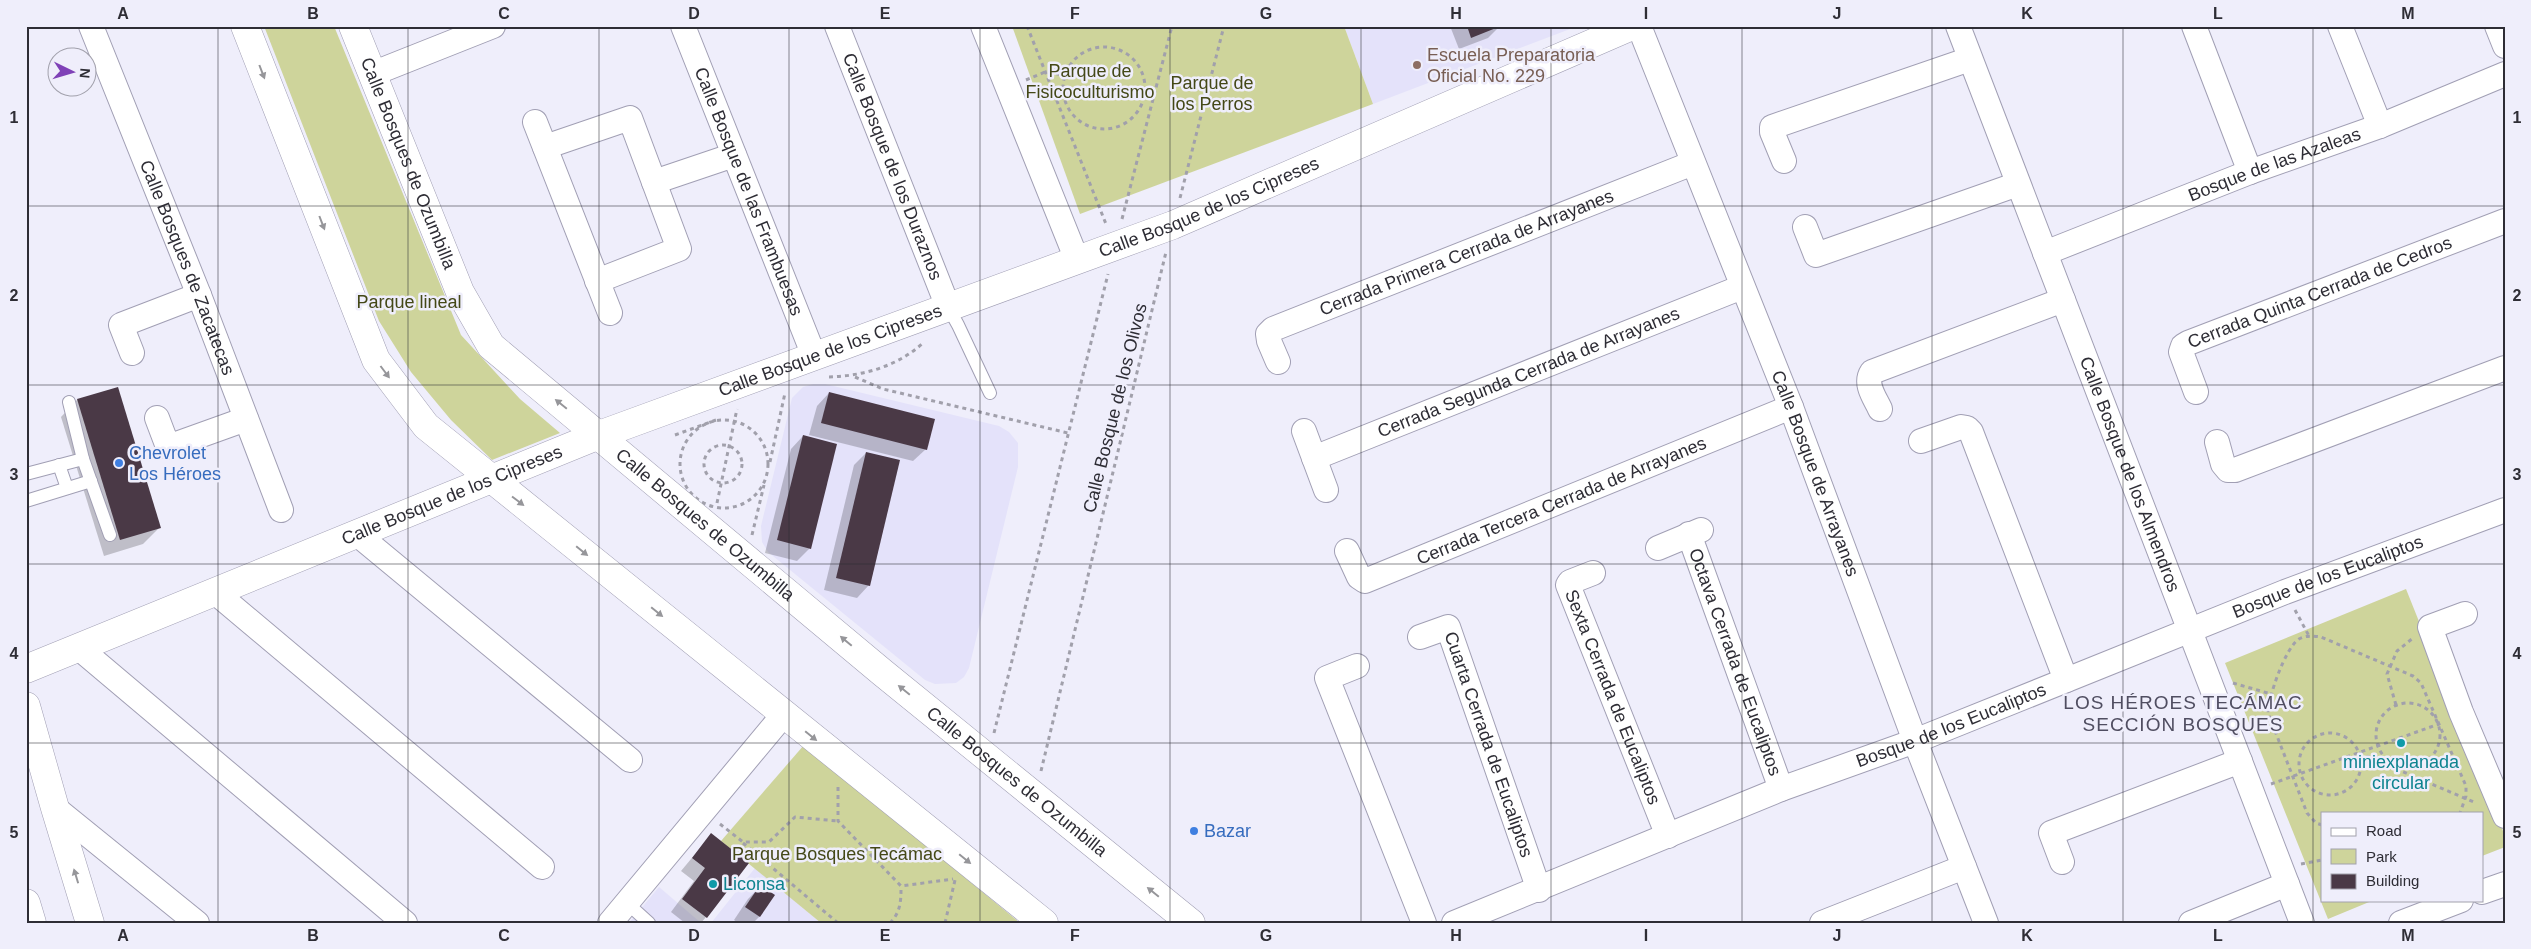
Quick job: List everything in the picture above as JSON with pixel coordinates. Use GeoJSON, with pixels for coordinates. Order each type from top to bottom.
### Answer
{"type":"FeatureCollection","features":[{"type":"Feature","properties":{"kind":"main road"},"geometry":{"type":"LineString","coordinates":[[244,26],[376,360],[426,426],[490,480],[837,757],[958,867],[986,875],[1044,923]]}},
{"type":"Feature","properties":{"kind":"main road","name":"Calle Bosques de Ozumbilla"},"geometry":{"type":"LineString","coordinates":[[353,26],[460,292],[491,346],[599,435],[714,517],[746,557],[1190,923]]}},
{"type":"Feature","properties":{"kind":"main road","name":"Calle Bosque de los Cipreses"},"geometry":{"type":"LineString","coordinates":[[26,669],[599,435],[1173,225],[1632,26]]}},
{"type":"Feature","properties":{"kind":"main road"},"geometry":{"type":"LineString","coordinates":[[26,706],[54,808],[90,923]]}},
{"type":"Feature","properties":{"kind":"main road"},"geometry":{"type":"LineString","coordinates":[[26,903],[32,923]]}},
{"type":"Feature","properties":{"kind":"street","name":"Calle Bosques de Zacatecas"},"geometry":{"type":"LineString","coordinates":[[91,26],[199,295],[281,510]]}},
{"type":"Feature","properties":{"kind":"street"},"geometry":{"type":"LineString","coordinates":[[372,74],[493,26]]}},
{"type":"Feature","properties":{"kind":"street","name":"Calle Bosque de las Frambuesas"},"geometry":{"type":"LineString","coordinates":[[683,26],[734,155],[803,360]]}},
{"type":"Feature","properties":{"kind":"street","name":"Calle Bosque de los Duraznos"},"geometry":{"type":"LineString","coordinates":[[837,26],[948,307]]}},
{"type":"Feature","properties":{"kind":"street"},"geometry":{"type":"LineString","coordinates":[[983,26],[1077,260]]}},
{"type":"Feature","properties":{"kind":"street","name":"Calle Bosque de Arrayanes"},"geometry":{"type":"LineString","coordinates":[[1640,26],[1791,407],[1915,741],[1986,923]]}},
{"type":"Feature","properties":{"kind":"street","name":"Calle Bosque de los Almendros"},"geometry":{"type":"LineString","coordinates":[[1958,26],[2302,923]]}},
{"type":"Feature","properties":{"kind":"street"},"geometry":{"type":"LineString","coordinates":[[2194,26],[2250,172]]}},
{"type":"Feature","properties":{"kind":"street"},"geometry":{"type":"LineString","coordinates":[[2340,26],[2380,126]]}},
{"type":"Feature","properties":{"kind":"street"},"geometry":{"type":"LineString","coordinates":[[2498,26],[2505,46]]}},
{"type":"Feature","properties":{"kind":"street"},"geometry":{"type":"LineString","coordinates":[[1784,161],[1772,132],[1772,127],[1970,59]]}},
{"type":"Feature","properties":{"kind":"street","name":"Bosque de las Azaleas"},"geometry":{"type":"LineString","coordinates":[[2045,253],[2250,172],[2380,126],[2505,74]]}},
{"type":"Feature","properties":{"kind":"street"},"geometry":{"type":"LineString","coordinates":[[545,147],[630,118],[679,249],[597,281]]}},
{"type":"Feature","properties":{"kind":"street"},"geometry":{"type":"LineString","coordinates":[[535,122],[610,313]]}},
{"type":"Feature","properties":{"kind":"street"},"geometry":{"type":"LineString","coordinates":[[654,182],[734,155]]}},
{"type":"Feature","properties":{"kind":"street","name":"Cerrada Primera Cerrada de Arrayanes"},"geometry":{"type":"LineString","coordinates":[[1278,362],[1269,341],[1268,334],[1273,329],[1693,162]]}},
{"type":"Feature","properties":{"kind":"street"},"geometry":{"type":"LineString","coordinates":[[1805,227],[1812,251],[1816,255],[2018,184]]}},
{"type":"Feature","properties":{"kind":"street","name":"Cerrada Quinta Cerrada de Cedros"},"geometry":{"type":"LineString","coordinates":[[2196,392],[2181,352],[2183,346],[2505,221]]}},
{"type":"Feature","properties":{"kind":"street","name":"Cerrada Segunda Cerrada de Arrayanes"},"geometry":{"type":"LineString","coordinates":[[1314,458],[1742,286]]}},
{"type":"Feature","properties":{"kind":"street"},"geometry":{"type":"LineString","coordinates":[[132,353],[122,325],[199,295]]}},
{"type":"Feature","properties":{"kind":"street"},"geometry":{"type":"LineString","coordinates":[[1880,409],[1868,383],[1868,378],[1872,372],[2063,300]]}},
{"type":"Feature","properties":{"kind":"street"},"geometry":{"type":"LineString","coordinates":[[2217,442],[2223,464],[2228,470],[2235,470],[2505,368]]}},
{"type":"Feature","properties":{"kind":"street","name":"Cerrada Tercera Cerrada de Arrayanes"},"geometry":{"type":"LineString","coordinates":[[1347,550],[1359,578],[1365,581],[1791,407]]}},
{"type":"Feature","properties":{"kind":"street"},"geometry":{"type":"LineString","coordinates":[[157,418],[168,447],[246,419]]}},
{"type":"Feature","properties":{"kind":"street"},"geometry":{"type":"LineString","coordinates":[[1921,441],[1961,427],[1967,428],[1971,432],[2066,680]]}},
{"type":"Feature","properties":{"kind":"street"},"geometry":{"type":"LineString","coordinates":[[1304,431],[1326,490]]}},
{"type":"Feature","properties":{"kind":"street","name":"Bosque de los Eucaliptos"},"geometry":{"type":"LineString","coordinates":[[1454,923],[1539,890],[1781,789],[1915,741],[2285,592],[2505,510]]}},
{"type":"Feature","properties":{"kind":"street","name":"Octava Cerrada de Eucaliptos"},"geometry":{"type":"LineString","coordinates":[[1658,548],[1695,532],[1781,789]]}},
{"type":"Feature","properties":{"kind":"street"},"geometry":{"type":"LineString","coordinates":[[357,534],[630,760]]}},
{"type":"Feature","properties":{"kind":"street","name":"Sexta Cerrada de Eucaliptos"},"geometry":{"type":"LineString","coordinates":[[1593,573],[1570,582],[1568,585],[1668,836]]}},
{"type":"Feature","properties":{"kind":"street"},"geometry":{"type":"LineString","coordinates":[[215,592],[542,867]]}},
{"type":"Feature","properties":{"kind":"street"},"geometry":{"type":"LineString","coordinates":[[2465,614],[2430,627],[2504,815]]}},
{"type":"Feature","properties":{"kind":"street","name":"Cuarta Cerrada de Eucaliptos"},"geometry":{"type":"LineString","coordinates":[[1420,638],[1448,627],[1539,890]]}},
{"type":"Feature","properties":{"kind":"street"},"geometry":{"type":"LineString","coordinates":[[79,648],[406,923]]}},
{"type":"Feature","properties":{"kind":"street"},"geometry":{"type":"LineString","coordinates":[[1357,666],[1327,678],[1424,923]]}},
{"type":"Feature","properties":{"kind":"street"},"geometry":{"type":"LineString","coordinates":[[610,923],[784,714]]}},
{"type":"Feature","properties":{"kind":"street"},"geometry":{"type":"LineString","coordinates":[[2062,862],[2051,833],[2240,761]]}},
{"type":"Feature","properties":{"kind":"street"},"geometry":{"type":"LineString","coordinates":[[54,808],[197,923]]}},
{"type":"Feature","properties":{"kind":"street"},"geometry":{"type":"LineString","coordinates":[[1822,923],[1964,868]]}},
{"type":"Feature","properties":{"kind":"street"},"geometry":{"type":"LineString","coordinates":[[2191,923],[2287,884]]}},
{"type":"Feature","properties":{"kind":"street"},"geometry":{"type":"LineString","coordinates":[[2484,891],[2505,884]]}},
{"type":"Feature","properties":{"kind":"street"},"geometry":{"type":"LineString","coordinates":[[2401,923],[2456,902]]}},
{"type":"Feature","properties":{"kind":"lane"},"geometry":{"type":"LineString","coordinates":[[948,307],[990,393]]}},
{"type":"Feature","properties":{"kind":"lane"},"geometry":{"type":"LineString","coordinates":[[69,402],[90,481],[110,535]]}},
{"type":"Feature","properties":{"kind":"lane"},"geometry":{"type":"LineString","coordinates":[[26,474],[84,459]]}},
{"type":"Feature","properties":{"kind":"lane"},"geometry":{"type":"LineString","coordinates":[[59,465],[66,488]]}},
{"type":"Feature","properties":{"kind":"lane"},"geometry":{"type":"LineString","coordinates":[[26,501],[90,481]]}},
{"type":"Feature","properties":{"kind":"lane"},"geometry":{"type":"LineString","coordinates":[[627,903],[649,923]]}},
{"type":"Feature","properties":{"kind":"path"},"geometry":{"type":"LineString","coordinates":[[1027,26],[1115,246]]}},
{"type":"Feature","properties":{"kind":"path"},"geometry":{"type":"LineString","coordinates":[[988,758],[1115,246],[1172,26]]}},
{"type":"Feature","properties":{"kind":"path","name":"Calle Bosque de los Olivos"},"geometry":{"type":"LineString","coordinates":[[1035,796],[1173,225],[1224,26]]}},
{"type":"Feature","properties":{"kind":"path"},"geometry":{"type":"LineString","coordinates":[[1109,46],[1123,50],[1134,59],[1142,71],[1146,85],[1144,99],[1138,111],[1130,120],[1118,127],[1105,130],[1092,128],[1071,114],[1065,102],[1062,89],[1064,75],[1071,62],[1082,52],[1095,47],[1109,46]]}},
{"type":"Feature","properties":{"kind":"path"},"geometry":{"type":"LineString","coordinates":[[1008,88],[1046,72],[1064,75]]}},
{"type":"Feature","properties":{"kind":"path"},"geometry":{"type":"LineString","coordinates":[[1144,99],[1152,103]]}},
{"type":"Feature","properties":{"kind":"path"},"geometry":{"type":"LineString","coordinates":[[714,517],[751,498],[762,487],[803,360]]}},
{"type":"Feature","properties":{"kind":"path"},"geometry":{"type":"LineString","coordinates":[[855,376],[883,389],[1068,433]]}},
{"type":"Feature","properties":{"kind":"path"},"geometry":{"type":"LineString","coordinates":[[714,517],[743,382]]}},
{"type":"Feature","properties":{"kind":"path"},"geometry":{"type":"LineString","coordinates":[[714,517],[708,504],[695,496],[686,484],[681,470],[682,455],[687,440],[696,430],[708,423],[720,420],[734,421],[747,426],[757,434],[764,446],[768,459],[767,473],[746,557]]}},
{"type":"Feature","properties":{"kind":"path"},"geometry":{"type":"LineString","coordinates":[[720,444],[729,446],[738,452],[741,457],[741,470],[734,480],[721,483],[707,475],[704,462],[708,450],[720,444]]}},
{"type":"Feature","properties":{"kind":"path"},"geometry":{"type":"LineString","coordinates":[[2285,592],[2310,636]]}},
{"type":"Feature","properties":{"kind":"path"},"geometry":{"type":"LineString","coordinates":[[2396,704],[2387,674],[2390,666],[2397,651],[2430,627]]}},
{"type":"Feature","properties":{"kind":"path"},"geometry":{"type":"LineString","coordinates":[[2321,825],[2316,823],[2307,813],[2268,713],[2268,701],[2289,649],[2298,640],[2310,636],[2321,637],[2390,666],[2413,676],[2421,683],[2466,786],[2466,799],[2460,812]]}},
{"type":"Feature","properties":{"kind":"path"},"geometry":{"type":"LineString","coordinates":[[2206,674],[2271,694]]}},
{"type":"Feature","properties":{"kind":"path"},"geometry":{"type":"LineString","coordinates":[[2405,772],[2426,762],[2439,746],[2441,735],[2439,724],[2426,708],[2417,703],[2396,704],[2381,718],[2377,728],[2378,746],[2386,758],[2395,764],[2416,766]]}},
{"type":"Feature","properties":{"kind":"path"},"geometry":{"type":"LineString","coordinates":[[2251,791],[2439,724],[2462,712]]}},
{"type":"Feature","properties":{"kind":"path"},"geometry":{"type":"LineString","coordinates":[[2336,733],[2346,737],[2353,743],[2359,753],[2360,772],[2356,782],[2339,794],[2319,793],[2310,788],[2301,774],[2299,760],[2302,750],[2316,736],[2336,733]]}},
{"type":"Feature","properties":{"kind":"path"},"geometry":{"type":"LineString","coordinates":[[2359,753],[2504,815]]}},
{"type":"Feature","properties":{"kind":"path"},"geometry":{"type":"LineString","coordinates":[[837,757],[838,821]]}},
{"type":"Feature","properties":{"kind":"path"},"geometry":{"type":"LineString","coordinates":[[704,811],[838,923]]}},
{"type":"Feature","properties":{"kind":"path"},"geometry":{"type":"LineString","coordinates":[[742,842],[769,842],[795,817],[838,821],[901,886],[902,903],[896,917],[890,923]]}},
{"type":"Feature","properties":{"kind":"path"},"geometry":{"type":"LineString","coordinates":[[901,886],[958,867],[986,875]]}},
{"type":"Feature","properties":{"kind":"path"},"geometry":{"type":"LineString","coordinates":[[945,923],[958,867]]}},
{"type":"Feature","properties":{"kind":"shaded area","name":"Escuela Preparatoria Oficial No. 229"},"geometry":{"type":"Polygon","coordinates":[[[1344,26],[1578,26],[1373,104],[1344,26]]]}},
{"type":"Feature","properties":{"kind":"shaded area"},"geometry":{"type":"Polygon","coordinates":[[[813,384],[825,384],[999,426],[1009,432],[1018,443],[1018,467],[969,668],[964,677],[956,683],[935,684],[925,680],[768,552],[762,542],[761,526],[792,398],[803,387],[813,384]]]}},
{"type":"Feature","properties":{"kind":"shaded area"},"geometry":{"type":"Polygon","coordinates":[[[755,868],[821,923],[711,923],[755,868]]]}},
{"type":"Feature","properties":{"kind":"shaded area"},"geometry":{"type":"Polygon","coordinates":[[[659,887],[701,923],[629,923],[659,887]]]}},
{"type":"Feature","properties":{"kind":"green space","name":"Parque lineal"},"geometry":{"type":"Polygon","coordinates":[[[264,26],[334,26],[461,335],[520,399],[560,433],[492,460],[451,420],[411,372],[379,321],[264,26]]]}},
{"type":"Feature","properties":{"kind":"green space","name":"Parque de los Perros"},"geometry":{"type":"Polygon","coordinates":[[[1012,26],[1344,26],[1373,104],[1080,214],[1012,26]]]}},
{"type":"Feature","properties":{"kind":"green space"},"geometry":{"type":"Polygon","coordinates":[[[2406,589],[2505,836],[2505,847],[2484,855],[2484,812],[2321,812],[2321,902],[2225,663],[2406,589]]]}},
{"type":"Feature","properties":{"kind":"green space","name":"Parque Bosques Tecámac"},"geometry":{"type":"Polygon","coordinates":[[[804,745],[1020,923],[821,923],[721,841],[804,745]]]}},
{"type":"Feature","properties":{"kind":"green space"},"geometry":{"type":"Polygon","coordinates":[[[2321,902],[2369,902],[2328,919],[2321,902]]]}},
{"type":"Feature","properties":{"kind":"building"},"geometry":{"type":"Polygon","coordinates":[[[1467,26],[1501,26],[1471,38],[1467,26]]]}},
{"type":"Feature","properties":{"kind":"building","name":"Chevrolet Los Héroes"},"geometry":{"type":"Polygon","coordinates":[[[118,387],[161,528],[120,540],[77,399],[118,387]]]}},
{"type":"Feature","properties":{"kind":"building"},"geometry":{"type":"Polygon","coordinates":[[[829,392],[935,419],[927,450],[821,423],[829,392]]]}},
{"type":"Feature","properties":{"kind":"building"},"geometry":{"type":"Polygon","coordinates":[[[803,435],[837,444],[811,549],[777,540],[803,435]]]}},
{"type":"Feature","properties":{"kind":"building"},"geometry":{"type":"Polygon","coordinates":[[[866,452],[900,460],[870,586],[836,578],[866,452]]]}},
{"type":"Feature","properties":{"kind":"building","name":"Liconsa"},"geometry":{"type":"Polygon","coordinates":[[[711,833],[749,863],[707,918],[682,899],[705,868],[692,858],[711,833]]]}},
{"type":"Feature","properties":{"kind":"building"},"geometry":{"type":"Polygon","coordinates":[[[760,885],[775,895],[760,917],[745,907],[760,885]]]}},
{"type":"Feature","properties":{"kind":"place","name":"Escuela Preparatoria Oficial No. 229"},"geometry":{"type":"Point","coordinates":[1417,65]}},
{"type":"Feature","properties":{"kind":"place","name":"Chevrolet Los Héroes"},"geometry":{"type":"Point","coordinates":[119,463]}},
{"type":"Feature","properties":{"kind":"place","name":"miniexplanada circular"},"geometry":{"type":"Point","coordinates":[2401,743]}},
{"type":"Feature","properties":{"kind":"place","name":"Bazar"},"geometry":{"type":"Point","coordinates":[1194,831]}},
{"type":"Feature","properties":{"kind":"place","name":"Liconsa"},"geometry":{"type":"Point","coordinates":[713,884]}},
{"type":"Feature","properties":{"kind":"district","name":"LOS HÉROES TECÁMAC SECCIÓN BOSQUES"},"geometry":{"type":"Point","coordinates":[2183,713]}},
{"type":"Feature","properties":{"kind":"park label","name":"Parque de Fisicoculturismo"},"geometry":{"type":"Point","coordinates":[1090,81]}}]}
